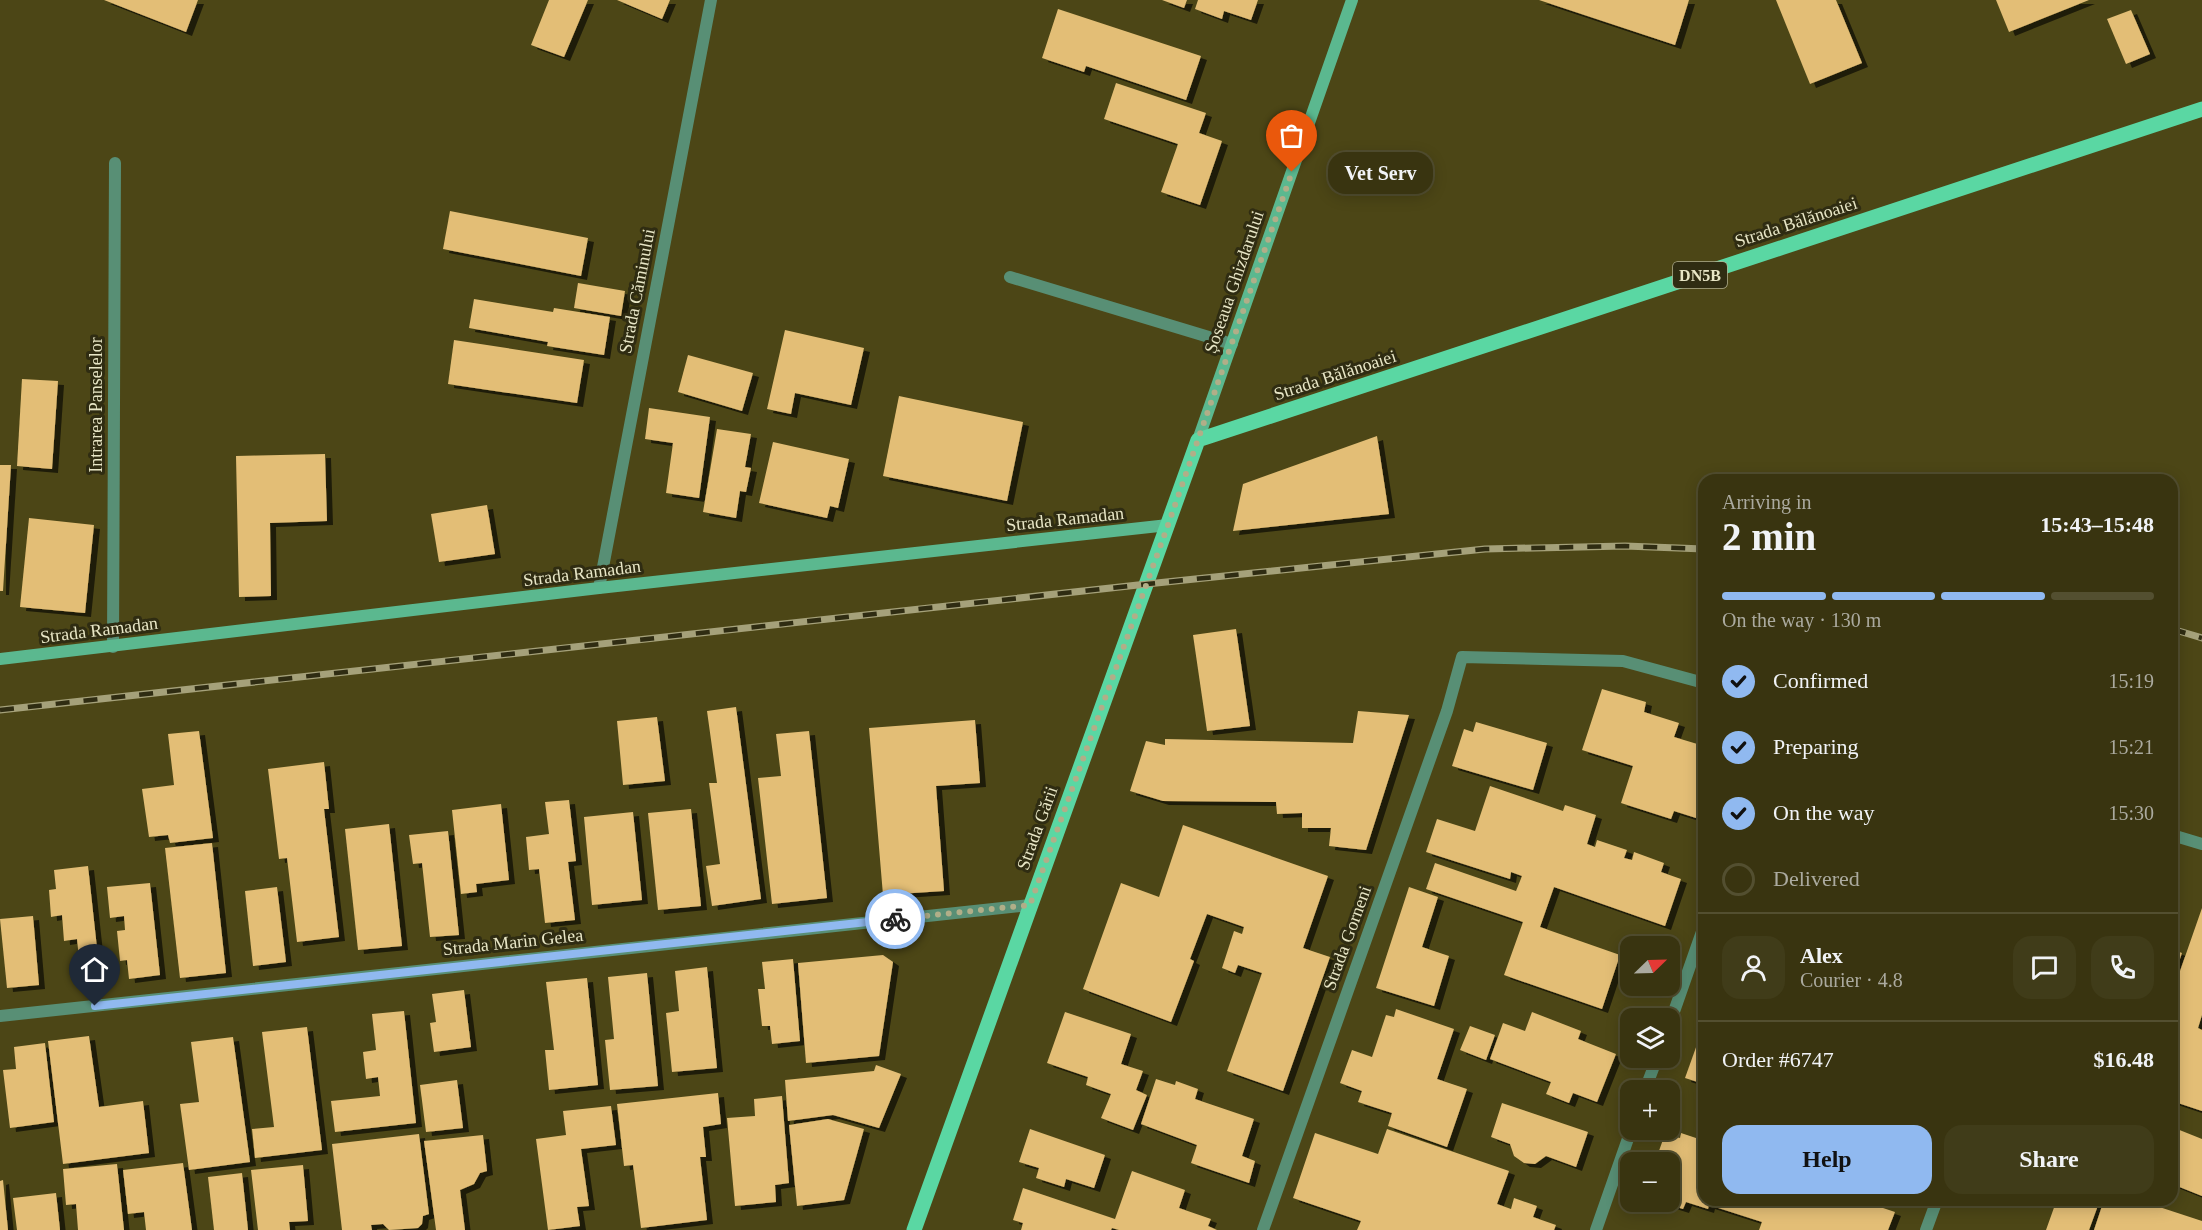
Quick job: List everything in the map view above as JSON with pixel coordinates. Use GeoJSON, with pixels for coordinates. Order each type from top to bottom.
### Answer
{"type":"FeatureCollection","features":[{"type":"Feature","properties":{"kind":"main road","name":"Strada Bălănoaiei"},"geometry":{"type":"LineString","coordinates":[[1198,440],[2202,109]]}},
{"type":"Feature","properties":{"kind":"main road","name":"Strada Gării"},"geometry":{"type":"LineString","coordinates":[[914,1230],[1198,440]]}},
{"type":"Feature","properties":{"kind":"street","name":"Strada Căminului"},"geometry":{"type":"LineString","coordinates":[[599,588],[711,0]]}},
{"type":"Feature","properties":{"kind":"street","name":"Șoseaua Ghizdarului"},"geometry":{"type":"LineString","coordinates":[[1198,440],[1352,0]]}},
{"type":"Feature","properties":{"kind":"street","name":"Intrarea Panselelor"},"geometry":{"type":"LineString","coordinates":[[112,647],[115,163]]}},
{"type":"Feature","properties":{"kind":"street"},"geometry":{"type":"LineString","coordinates":[[1010,277],[1232,344]]}},
{"type":"Feature","properties":{"kind":"street","name":"Strada Ramadan"},"geometry":{"type":"LineString","coordinates":[[0,659],[599,588],[1168,525]]}},
{"type":"Feature","properties":{"kind":"street","name":"Strada Gorneni"},"geometry":{"type":"LineString","coordinates":[[1263,1230],[1447,711],[1462,657],[1623,661],[1698,681]]}},
{"type":"Feature","properties":{"kind":"street"},"geometry":{"type":"LineString","coordinates":[[2178,837],[2202,844]]}},
{"type":"Feature","properties":{"kind":"street","name":"Strada Marin Gelea"},"geometry":{"type":"LineString","coordinates":[[0,1016],[1030,905]]}},
{"type":"Feature","properties":{"kind":"street"},"geometry":{"type":"LineString","coordinates":[[1675,1008],[1698,943]]}},
{"type":"Feature","properties":{"kind":"street"},"geometry":{"type":"LineString","coordinates":[[1596,1230],[1628,1140]]}},
{"type":"Feature","properties":{"kind":"street"},"geometry":{"type":"LineString","coordinates":[[1926,1230],[1935,1206]]}},
{"type":"Feature","properties":{"kind":"building"},"geometry":{"type":"Polygon","coordinates":[[[104,0],[198,0],[186,32],[104,0]]]}},
{"type":"Feature","properties":{"kind":"building"},"geometry":{"type":"Polygon","coordinates":[[[549,0],[588,0],[564,57],[531,45],[549,0]]]}},
{"type":"Feature","properties":{"kind":"building"},"geometry":{"type":"Polygon","coordinates":[[[617,0],[670,0],[662,19],[617,0]]]}},
{"type":"Feature","properties":{"kind":"building"},"geometry":{"type":"Polygon","coordinates":[[[1162,0],[1187,0],[1184,8],[1162,0]]]}},
{"type":"Feature","properties":{"kind":"building"},"geometry":{"type":"Polygon","coordinates":[[[1198,0],[1258,0],[1251,20],[1224,11],[1222,19],[1195,9],[1198,0]]]}},
{"type":"Feature","properties":{"kind":"building"},"geometry":{"type":"Polygon","coordinates":[[[1539,0],[1689,0],[1675,45],[1539,0]]]}},
{"type":"Feature","properties":{"kind":"building"},"geometry":{"type":"Polygon","coordinates":[[[1776,0],[1836,0],[1862,63],[1810,84],[1776,0]]]}},
{"type":"Feature","properties":{"kind":"building"},"geometry":{"type":"Polygon","coordinates":[[[1996,0],[2089,0],[2009,32],[1996,0]]]}},
{"type":"Feature","properties":{"kind":"building"},"geometry":{"type":"Polygon","coordinates":[[[1058,9],[1201,56],[1186,100],[1086,66],[1084,72],[1042,58],[1058,9]]]}},
{"type":"Feature","properties":{"kind":"building"},"geometry":{"type":"Polygon","coordinates":[[[2131,10],[2150,54],[2126,64],[2107,19],[2131,10]]]}},
{"type":"Feature","properties":{"kind":"building"},"geometry":{"type":"Polygon","coordinates":[[[1116,83],[1206,113],[1199,133],[1222,141],[1200,205],[1161,192],[1178,144],[1104,119],[1116,83]]]}},
{"type":"Feature","properties":{"kind":"building"},"geometry":{"type":"Polygon","coordinates":[[[450,211],[588,238],[581,276],[443,249],[450,211]]]}},
{"type":"Feature","properties":{"kind":"building"},"geometry":{"type":"Polygon","coordinates":[[[578,283],[625,291],[621,316],[574,308],[578,283]]]}},
{"type":"Feature","properties":{"kind":"building"},"geometry":{"type":"Polygon","coordinates":[[[474,299],[553,312],[554,308],[610,317],[604,355],[547,346],[548,342],[469,328],[474,299]]]}},
{"type":"Feature","properties":{"kind":"building"},"geometry":{"type":"Polygon","coordinates":[[[785,330],[864,348],[851,405],[795,393],[791,414],[767,409],[785,330]]]}},
{"type":"Feature","properties":{"kind":"building"},"geometry":{"type":"Polygon","coordinates":[[[454,340],[584,360],[577,403],[448,384],[454,340]]]}},
{"type":"Feature","properties":{"kind":"building"},"geometry":{"type":"Polygon","coordinates":[[[688,355],[753,373],[742,411],[678,392],[688,355]]]}},
{"type":"Feature","properties":{"kind":"building"},"geometry":{"type":"Polygon","coordinates":[[[22,379],[58,381],[52,469],[17,466],[22,379]]]}},
{"type":"Feature","properties":{"kind":"building"},"geometry":{"type":"Polygon","coordinates":[[[899,396],[1023,422],[1007,501],[883,476],[899,396]]]}},
{"type":"Feature","properties":{"kind":"building"},"geometry":{"type":"Polygon","coordinates":[[[649,408],[710,417],[699,498],[666,493],[673,443],[645,439],[649,408]]]}},
{"type":"Feature","properties":{"kind":"building"},"geometry":{"type":"Polygon","coordinates":[[[717,429],[751,434],[745,467],[751,468],[746,492],[740,491],[736,518],[703,512],[717,429]]]}},
{"type":"Feature","properties":{"kind":"building"},"geometry":{"type":"Polygon","coordinates":[[[1377,436],[1389,514],[1233,531],[1243,484],[1377,436]]]}},
{"type":"Feature","properties":{"kind":"building"},"geometry":{"type":"Polygon","coordinates":[[[773,442],[849,459],[838,508],[830,506],[827,518],[759,503],[773,442]]]}},
{"type":"Feature","properties":{"kind":"building"},"geometry":{"type":"Polygon","coordinates":[[[325,454],[327,521],[270,523],[271,596],[239,597],[236,456],[325,454]]]}},
{"type":"Feature","properties":{"kind":"building"},"geometry":{"type":"Polygon","coordinates":[[[0,465],[11,465],[3,591],[0,591],[0,465]]]}},
{"type":"Feature","properties":{"kind":"building"},"geometry":{"type":"Polygon","coordinates":[[[487,505],[495,554],[439,562],[431,514],[487,505]]]}},
{"type":"Feature","properties":{"kind":"building"},"geometry":{"type":"Polygon","coordinates":[[[29,518],[94,525],[85,613],[20,607],[29,518]]]}},
{"type":"Feature","properties":{"kind":"building"},"geometry":{"type":"Polygon","coordinates":[[[1236,629],[1250,726],[1207,731],[1193,635],[1236,629]]]}},
{"type":"Feature","properties":{"kind":"building"},"geometry":{"type":"Polygon","coordinates":[[[1602,689],[1646,702],[1644,712],[1679,723],[1674,737],[1698,744],[1698,812],[1696,818],[1674,811],[1671,819],[1621,803],[1633,766],[1582,750],[1602,689]]]}},
{"type":"Feature","properties":{"kind":"building"},"geometry":{"type":"Polygon","coordinates":[[[736,707],[761,899],[712,906],[706,866],[720,864],[709,783],[717,783],[707,711],[736,707]]]}},
{"type":"Feature","properties":{"kind":"building"},"geometry":{"type":"Polygon","coordinates":[[[1358,711],[1409,715],[1366,850],[1329,846],[1331,828],[1302,828],[1302,813],[1277,814],[1276,802],[1163,801],[1130,791],[1146,741],[1165,745],[1165,739],[1353,743],[1358,711]]]}},
{"type":"Feature","properties":{"kind":"building"},"geometry":{"type":"Polygon","coordinates":[[[657,717],[665,781],[623,785],[617,721],[657,717]]]}},
{"type":"Feature","properties":{"kind":"building"},"geometry":{"type":"Polygon","coordinates":[[[975,720],[980,783],[936,786],[944,891],[883,895],[869,728],[975,720]]]}},
{"type":"Feature","properties":{"kind":"building"},"geometry":{"type":"Polygon","coordinates":[[[1476,722],[1547,743],[1533,790],[1452,766],[1464,729],[1473,732],[1476,722]]]}},
{"type":"Feature","properties":{"kind":"building"},"geometry":{"type":"Polygon","coordinates":[[[199,731],[213,838],[170,843],[168,835],[149,837],[142,789],[174,785],[168,734],[199,731]]]}},
{"type":"Feature","properties":{"kind":"building"},"geometry":{"type":"Polygon","coordinates":[[[809,731],[827,898],[772,904],[758,778],[781,776],[776,734],[809,731]]]}},
{"type":"Feature","properties":{"kind":"building"},"geometry":{"type":"Polygon","coordinates":[[[324,762],[329,809],[324,809],[339,937],[297,942],[287,858],[279,859],[268,769],[324,762]]]}},
{"type":"Feature","properties":{"kind":"building"},"geometry":{"type":"Polygon","coordinates":[[[1490,786],[1563,811],[1565,805],[1596,815],[1587,844],[1595,847],[1597,840],[1627,850],[1624,858],[1632,860],[1634,852],[1664,863],[1661,872],[1681,879],[1665,926],[1554,887],[1540,927],[1620,955],[1602,1009],[1504,975],[1523,922],[1426,889],[1435,863],[1516,891],[1522,876],[1511,872],[1510,879],[1426,852],[1437,819],[1475,831],[1490,786]]]}},
{"type":"Feature","properties":{"kind":"building"},"geometry":{"type":"Polygon","coordinates":[[[569,800],[576,861],[568,862],[575,920],[545,923],[539,869],[529,870],[526,837],[549,834],[545,802],[569,800]]]}},
{"type":"Feature","properties":{"kind":"building"},"geometry":{"type":"Polygon","coordinates":[[[501,804],[509,880],[476,884],[477,892],[461,894],[452,810],[501,804]]]}},
{"type":"Feature","properties":{"kind":"building"},"geometry":{"type":"Polygon","coordinates":[[[691,809],[701,906],[658,910],[648,813],[691,809]]]}},
{"type":"Feature","properties":{"kind":"building"},"geometry":{"type":"Polygon","coordinates":[[[633,812],[642,900],[592,905],[584,817],[633,812]]]}},
{"type":"Feature","properties":{"kind":"building"},"geometry":{"type":"Polygon","coordinates":[[[389,824],[402,946],[358,950],[345,829],[389,824]]]}},
{"type":"Feature","properties":{"kind":"building"},"geometry":{"type":"Polygon","coordinates":[[[1183,825],[1328,876],[1303,948],[1330,957],[1283,1091],[1227,1071],[1262,973],[1238,965],[1235,973],[1222,968],[1234,931],[1242,934],[1244,927],[1207,914],[1190,959],[1194,961],[1171,1022],[1083,989],[1121,883],[1159,897],[1183,825]]]}},
{"type":"Feature","properties":{"kind":"building"},"geometry":{"type":"Polygon","coordinates":[[[448,831],[459,935],[430,937],[422,863],[413,864],[409,835],[448,831]]]}},
{"type":"Feature","properties":{"kind":"building"},"geometry":{"type":"Polygon","coordinates":[[[212,843],[226,973],[180,978],[165,848],[212,843]]]}},
{"type":"Feature","properties":{"kind":"building"},"geometry":{"type":"Polygon","coordinates":[[[88,866],[98,957],[79,959],[77,939],[64,941],[62,915],[51,917],[49,890],[56,889],[54,870],[88,866]]]}},
{"type":"Feature","properties":{"kind":"building"},"geometry":{"type":"Polygon","coordinates":[[[150,883],[160,975],[129,979],[127,960],[120,961],[117,931],[125,930],[124,916],[110,918],[107,887],[150,883]]]}},
{"type":"Feature","properties":{"kind":"building"},"geometry":{"type":"Polygon","coordinates":[[[277,887],[286,962],[253,966],[245,891],[277,887]]]}},
{"type":"Feature","properties":{"kind":"building"},"geometry":{"type":"Polygon","coordinates":[[[1409,887],[1438,897],[1422,947],[1449,956],[1434,1006],[1376,988],[1409,887]]]}},
{"type":"Feature","properties":{"kind":"building"},"geometry":{"type":"Polygon","coordinates":[[[2202,908],[2202,1015],[2198,1028],[2202,1030],[2202,1111],[2178,1103],[2178,977],[2202,908]]]}},
{"type":"Feature","properties":{"kind":"building"},"geometry":{"type":"Polygon","coordinates":[[[33,916],[39,985],[7,988],[0,919],[33,916]]]}},
{"type":"Feature","properties":{"kind":"building"},"geometry":{"type":"Polygon","coordinates":[[[2178,951],[2182,953],[2178,965],[2178,951]]]}},
{"type":"Feature","properties":{"kind":"building"},"geometry":{"type":"Polygon","coordinates":[[[883,955],[893,962],[879,1056],[806,1063],[798,963],[883,955]]]}},
{"type":"Feature","properties":{"kind":"building"},"geometry":{"type":"Polygon","coordinates":[[[793,959],[800,1041],[772,1044],[770,1026],[762,1026],[758,989],[765,989],[762,962],[793,959]]]}},
{"type":"Feature","properties":{"kind":"building"},"geometry":{"type":"Polygon","coordinates":[[[707,967],[717,1068],[672,1072],[666,1013],[679,1011],[675,971],[707,967]]]}},
{"type":"Feature","properties":{"kind":"building"},"geometry":{"type":"Polygon","coordinates":[[[647,973],[658,1086],[610,1090],[605,1040],[614,1039],[608,977],[647,973]]]}},
{"type":"Feature","properties":{"kind":"building"},"geometry":{"type":"Polygon","coordinates":[[[587,978],[598,1085],[549,1090],[545,1050],[554,1050],[546,982],[587,978]]]}},
{"type":"Feature","properties":{"kind":"building"},"geometry":{"type":"Polygon","coordinates":[[[464,990],[471,1047],[434,1052],[430,1023],[436,1022],[432,994],[464,990]]]}},
{"type":"Feature","properties":{"kind":"building"},"geometry":{"type":"Polygon","coordinates":[[[1396,1009],[1454,1029],[1437,1079],[1467,1089],[1447,1147],[1388,1126],[1392,1113],[1358,1102],[1362,1091],[1340,1083],[1352,1050],[1372,1057],[1386,1015],[1394,1017],[1396,1009]]]}},
{"type":"Feature","properties":{"kind":"building"},"geometry":{"type":"Polygon","coordinates":[[[404,1011],[416,1123],[335,1132],[331,1101],[380,1096],[378,1077],[366,1079],[363,1052],[376,1050],[372,1014],[404,1011]]]}},
{"type":"Feature","properties":{"kind":"building"},"geometry":{"type":"Polygon","coordinates":[[[1065,1012],[1131,1034],[1121,1064],[1143,1071],[1136,1090],[1147,1095],[1133,1130],[1101,1118],[1111,1094],[1086,1085],[1088,1077],[1047,1063],[1065,1012]]]}},
{"type":"Feature","properties":{"kind":"building"},"geometry":{"type":"Polygon","coordinates":[[[1532,1012],[1581,1031],[1578,1039],[1616,1054],[1597,1102],[1573,1093],[1569,1103],[1546,1094],[1551,1082],[1490,1059],[1503,1023],[1525,1031],[1532,1012]]]}},
{"type":"Feature","properties":{"kind":"building"},"geometry":{"type":"Polygon","coordinates":[[[1470,1026],[1495,1035],[1486,1060],[1460,1050],[1470,1026]]]}},
{"type":"Feature","properties":{"kind":"building"},"geometry":{"type":"Polygon","coordinates":[[[307,1027],[322,1150],[255,1158],[252,1129],[274,1127],[262,1032],[307,1027]]]}},
{"type":"Feature","properties":{"kind":"building"},"geometry":{"type":"Polygon","coordinates":[[[89,1036],[99,1107],[143,1101],[149,1153],[63,1164],[48,1041],[89,1036]]]}},
{"type":"Feature","properties":{"kind":"building"},"geometry":{"type":"Polygon","coordinates":[[[233,1037],[250,1162],[189,1170],[180,1104],[199,1102],[191,1042],[233,1037]]]}},
{"type":"Feature","properties":{"kind":"building"},"geometry":{"type":"Polygon","coordinates":[[[1698,1042],[1698,1082],[1685,1078],[1698,1042]]]}},
{"type":"Feature","properties":{"kind":"building"},"geometry":{"type":"Polygon","coordinates":[[[45,1043],[54,1122],[10,1128],[3,1070],[16,1069],[14,1047],[45,1043]]]}},
{"type":"Feature","properties":{"kind":"building"},"geometry":{"type":"Polygon","coordinates":[[[876,1065],[901,1074],[879,1128],[833,1115],[788,1121],[785,1080],[874,1071],[876,1065]]]}},
{"type":"Feature","properties":{"kind":"building"},"geometry":{"type":"Polygon","coordinates":[[[1156,1079],[1175,1085],[1176,1081],[1198,1089],[1195,1099],[1254,1119],[1242,1156],[1255,1161],[1249,1183],[1191,1163],[1197,1145],[1141,1124],[1156,1079]]]}},
{"type":"Feature","properties":{"kind":"building"},"geometry":{"type":"Polygon","coordinates":[[[457,1080],[463,1128],[426,1132],[420,1085],[457,1080]]]}},
{"type":"Feature","properties":{"kind":"building"},"geometry":{"type":"Polygon","coordinates":[[[718,1093],[721,1124],[703,1127],[706,1157],[700,1157],[707,1220],[641,1228],[633,1165],[624,1166],[617,1104],[718,1093]]]}},
{"type":"Feature","properties":{"kind":"building"},"geometry":{"type":"Polygon","coordinates":[[[782,1096],[789,1183],[775,1185],[776,1202],[735,1206],[727,1118],[755,1116],[754,1099],[782,1096]]]}},
{"type":"Feature","properties":{"kind":"building"},"geometry":{"type":"Polygon","coordinates":[[[1502,1103],[1588,1132],[1576,1167],[1546,1156],[1535,1164],[1524,1163],[1514,1156],[1510,1144],[1491,1137],[1502,1103]]]}},
{"type":"Feature","properties":{"kind":"building"},"geometry":{"type":"Polygon","coordinates":[[[611,1106],[616,1145],[581,1149],[589,1206],[577,1207],[580,1226],[548,1230],[536,1139],[566,1135],[563,1111],[611,1106]]]}},
{"type":"Feature","properties":{"kind":"building"},"geometry":{"type":"Polygon","coordinates":[[[828,1119],[864,1129],[844,1200],[797,1206],[789,1125],[828,1119]]]}},
{"type":"Feature","properties":{"kind":"building"},"geometry":{"type":"Polygon","coordinates":[[[1030,1129],[1105,1155],[1094,1188],[1066,1179],[1064,1187],[1036,1178],[1039,1168],[1019,1162],[1030,1129]]]}},
{"type":"Feature","properties":{"kind":"building"},"geometry":{"type":"Polygon","coordinates":[[[1387,1129],[1509,1171],[1497,1204],[1511,1209],[1514,1198],[1537,1206],[1533,1217],[1556,1225],[1554,1230],[1357,1230],[1361,1221],[1293,1198],[1315,1133],[1378,1154],[1387,1129]]]}},
{"type":"Feature","properties":{"kind":"building"},"geometry":{"type":"Polygon","coordinates":[[[2178,1129],[2202,1139],[2202,1196],[2178,1186],[2178,1129]]]}},
{"type":"Feature","properties":{"kind":"building"},"geometry":{"type":"Polygon","coordinates":[[[1681,1133],[1698,1139],[1698,1206],[1686,1202],[1683,1209],[1680,1208],[1680,1152],[1659,1152],[1663,1140],[1680,1140],[1681,1133]]]}},
{"type":"Feature","properties":{"kind":"building"},"geometry":{"type":"Polygon","coordinates":[[[419,1134],[429,1214],[423,1216],[422,1224],[418,1228],[389,1230],[383,1224],[371,1225],[372,1230],[342,1230],[332,1144],[419,1134]]]}},
{"type":"Feature","properties":{"kind":"building"},"geometry":{"type":"Polygon","coordinates":[[[483,1135],[487,1171],[480,1173],[474,1184],[460,1190],[465,1230],[436,1230],[424,1141],[483,1135]]]}},
{"type":"Feature","properties":{"kind":"building"},"geometry":{"type":"Polygon","coordinates":[[[183,1163],[192,1230],[146,1230],[144,1212],[128,1214],[123,1170],[183,1163]]]}},
{"type":"Feature","properties":{"kind":"building"},"geometry":{"type":"Polygon","coordinates":[[[117,1164],[124,1230],[78,1230],[76,1204],[66,1205],[63,1169],[117,1164]]]}},
{"type":"Feature","properties":{"kind":"building"},"geometry":{"type":"Polygon","coordinates":[[[303,1165],[308,1221],[289,1222],[290,1230],[258,1230],[251,1170],[303,1165]]]}},
{"type":"Feature","properties":{"kind":"building"},"geometry":{"type":"Polygon","coordinates":[[[1132,1171],[1185,1190],[1179,1208],[1211,1219],[1208,1226],[1217,1230],[1119,1230],[1112,1228],[1111,1230],[1021,1230],[1023,1223],[1013,1220],[1023,1188],[1115,1219],[1132,1171]]]}},
{"type":"Feature","properties":{"kind":"building"},"geometry":{"type":"Polygon","coordinates":[[[242,1173],[248,1230],[214,1230],[208,1177],[242,1173]]]}},
{"type":"Feature","properties":{"kind":"building"},"geometry":{"type":"Polygon","coordinates":[[[3,1180],[8,1230],[0,1230],[0,1181],[3,1180]]]}},
{"type":"Feature","properties":{"kind":"building"},"geometry":{"type":"Polygon","coordinates":[[[56,1193],[60,1230],[17,1230],[13,1198],[56,1193]]]}},
{"type":"Feature","properties":{"kind":"building"},"geometry":{"type":"Polygon","coordinates":[[[1712,1206],[1877,1206],[1895,1212],[1888,1230],[1759,1230],[1762,1222],[1712,1206]]]}},
{"type":"Feature","properties":{"kind":"building"},"geometry":{"type":"Polygon","coordinates":[[[2055,1206],[2098,1206],[2089,1230],[2046,1230],[2055,1206]]]}},
{"type":"Feature","properties":{"kind":"building"},"geometry":{"type":"Polygon","coordinates":[[[2102,1206],[2156,1206],[2202,1221],[2202,1230],[2094,1230],[2102,1206]]]}},
{"type":"Feature","properties":{"kind":"railway"},"geometry":{"type":"LineString","coordinates":[[0,710],[1485,549],[1625,546],[1698,549]]}},
{"type":"Feature","properties":{"kind":"railway"},"geometry":{"type":"LineString","coordinates":[[2178,631],[2202,638]]}},
{"type":"Feature","properties":{"kind":"way so far"},"geometry":{"type":"LineString","coordinates":[[895,919],[1030,905],[1168,525],[1292,172]]}},
{"type":"Feature","properties":{"kind":"place","name":"Vet Serv"},"geometry":{"type":"Point","coordinates":[1292,172]}},
{"type":"Feature","properties":{"kind":"route"},"geometry":{"type":"LineString","coordinates":[[95,1006],[895,919]]}}]}
